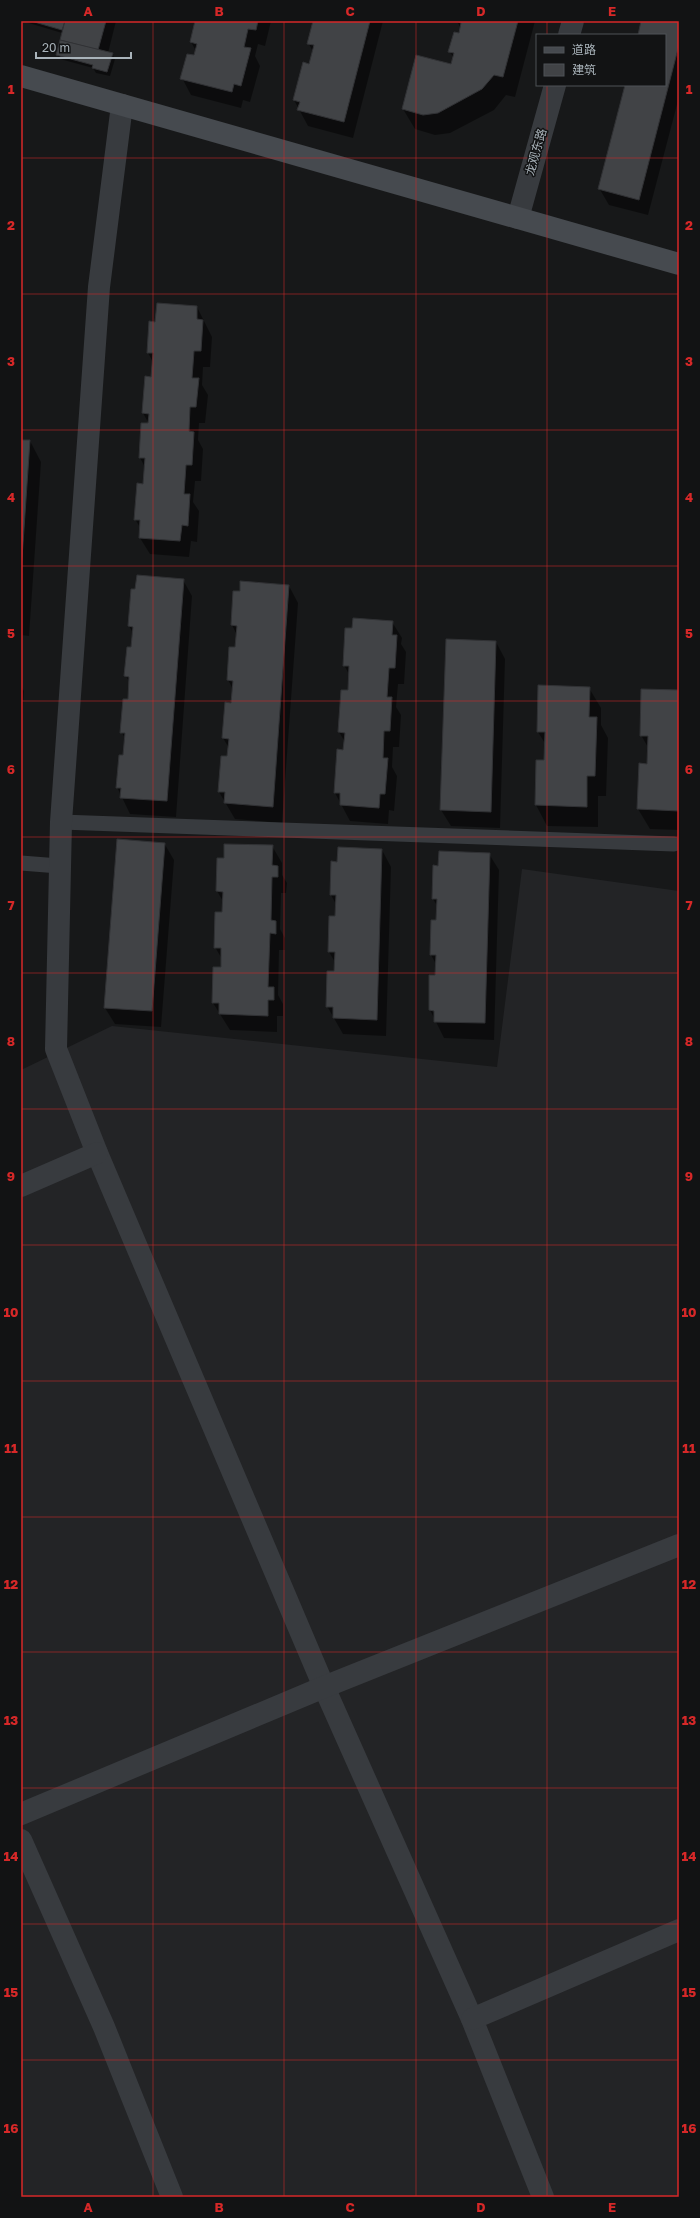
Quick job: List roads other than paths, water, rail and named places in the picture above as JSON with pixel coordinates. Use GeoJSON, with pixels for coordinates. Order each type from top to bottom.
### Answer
{"type":"FeatureCollection","features":[{"type":"Feature","properties":{"kind":"main road"},"geometry":{"type":"LineString","coordinates":[[21,76],[679,264]]}},
{"type":"Feature","properties":{"kind":"street"},"geometry":{"type":"LineString","coordinates":[[569,34],[572,21]]}},
{"type":"Feature","properties":{"kind":"street","name":"龙观东路"},"geometry":{"type":"LineString","coordinates":[[518,218],[555,86]]}},
{"type":"Feature","properties":{"kind":"street"},"geometry":{"type":"LineString","coordinates":[[122,105],[99,287],[61,822],[56,1049],[97,1153],[324,1687],[472,2019],[543,2197]]}},
{"type":"Feature","properties":{"kind":"street"},"geometry":{"type":"LineString","coordinates":[[21,1186],[97,1153]]}},
{"type":"Feature","properties":{"kind":"street"},"geometry":{"type":"LineString","coordinates":[[21,1814],[324,1687],[679,1545]]}},
{"type":"Feature","properties":{"kind":"street"},"geometry":{"type":"LineString","coordinates":[[21,1840],[104,2027],[172,2197]]}},
{"type":"Feature","properties":{"kind":"street"},"geometry":{"type":"LineString","coordinates":[[472,2019],[679,1930]]}},
{"type":"Feature","properties":{"kind":"lane"},"geometry":{"type":"LineString","coordinates":[[61,822],[674,844]]}},
{"type":"Feature","properties":{"kind":"lane"},"geometry":{"type":"LineString","coordinates":[[21,863],[59,866]]}}]}
